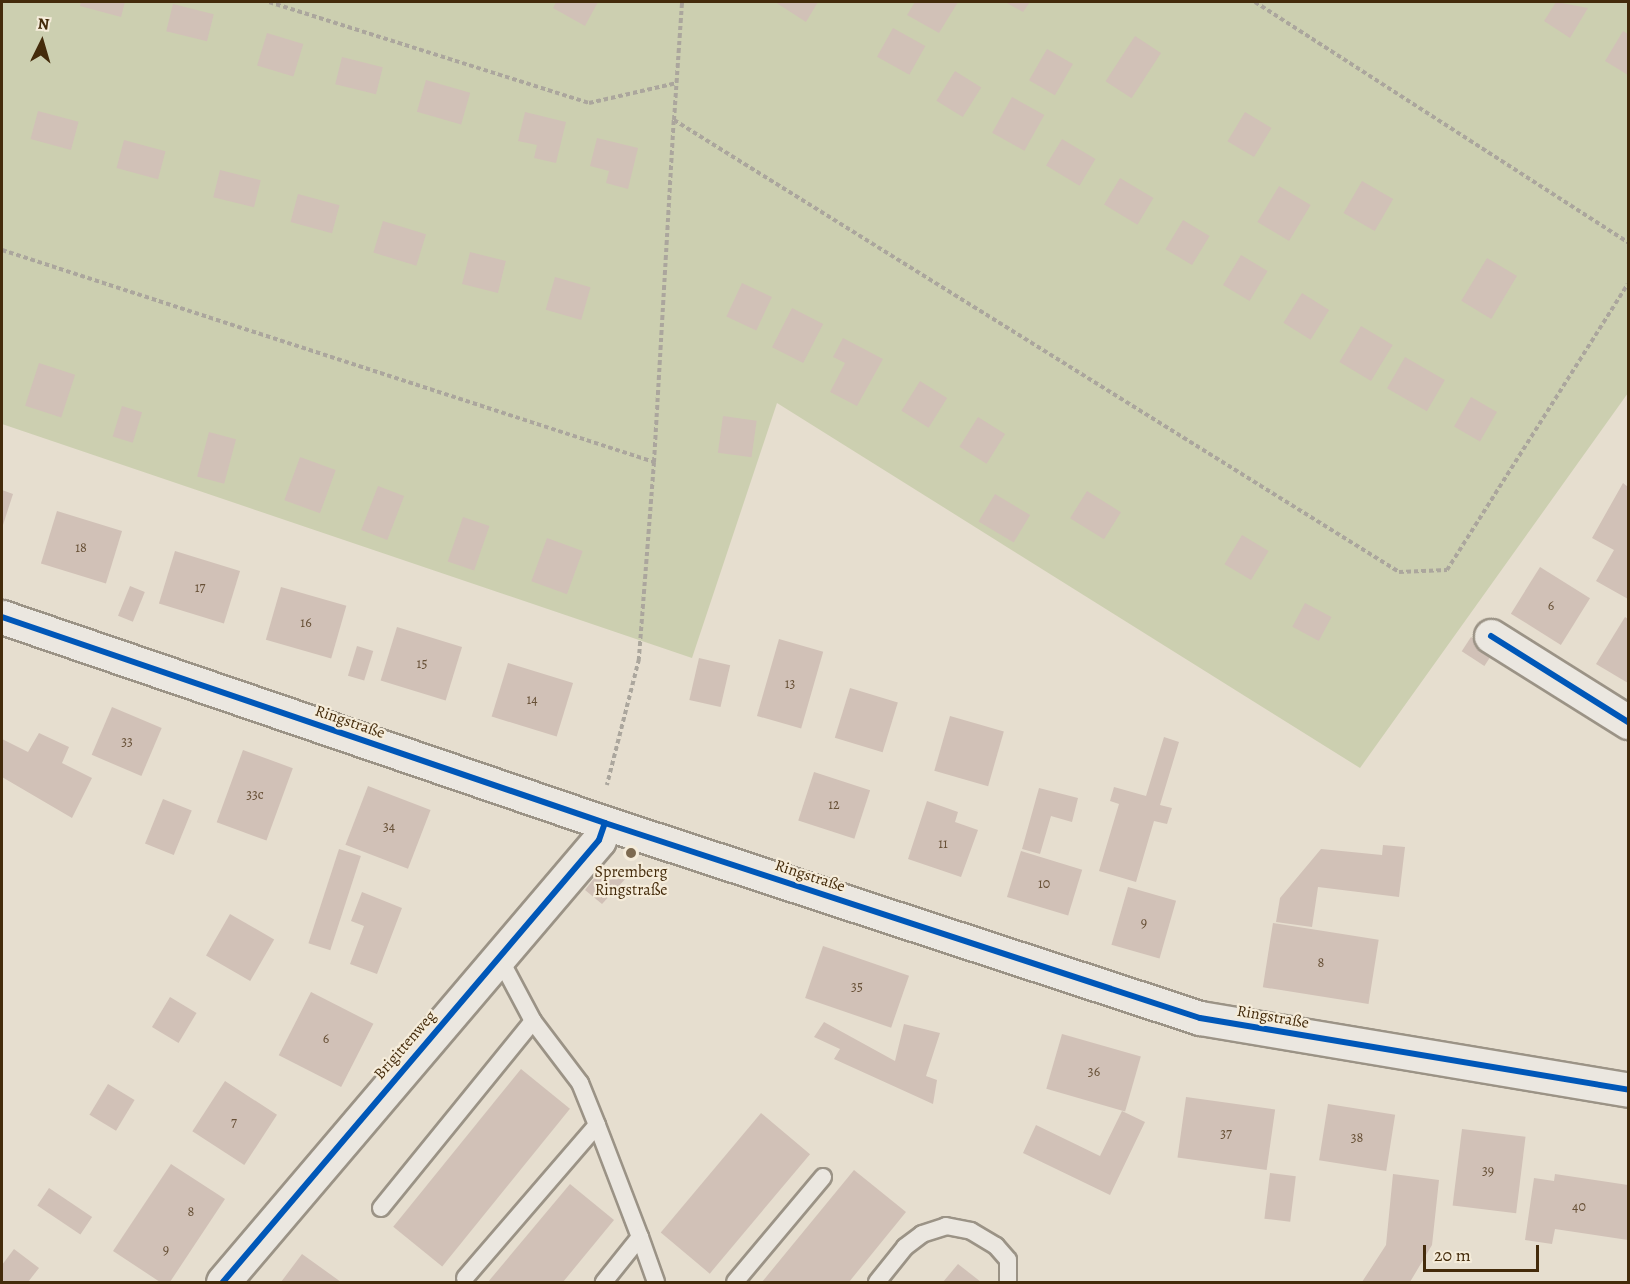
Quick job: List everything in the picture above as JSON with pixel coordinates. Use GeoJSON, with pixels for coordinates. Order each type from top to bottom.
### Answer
{"type":"FeatureCollection","features":[{"type":"Feature","properties":{"kind":"street","name":"Ringstraße"},"geometry":{"type":"LineString","coordinates":[[2,617],[601,822],[1200,1018],[1629,1090]]}},
{"type":"Feature","properties":{"kind":"street"},"geometry":{"type":"LineString","coordinates":[[1491,636],[1629,722]]}},
{"type":"Feature","properties":{"kind":"street","name":"Brigittenweg"},"geometry":{"type":"LineString","coordinates":[[223,1282],[599,840],[601,822]]}},
{"type":"Feature","properties":{"kind":"lane"},"geometry":{"type":"LineString","coordinates":[[499,957],[533,1021],[579,1083],[656,1282]]}},
{"type":"Feature","properties":{"kind":"lane"},"geometry":{"type":"LineString","coordinates":[[381,1208],[533,1021]]}},
{"type":"Feature","properties":{"kind":"lane"},"geometry":{"type":"LineString","coordinates":[[465,1278],[597,1125]]}},
{"type":"Feature","properties":{"kind":"lane"},"geometry":{"type":"LineString","coordinates":[[735,1282],[823,1177]]}},
{"type":"Feature","properties":{"kind":"lane"},"geometry":{"type":"LineString","coordinates":[[877,1282],[905,1247],[922,1234],[946,1226],[971,1231],[996,1246],[1008,1260],[1008,1282]]}},
{"type":"Feature","properties":{"kind":"lane"},"geometry":{"type":"LineString","coordinates":[[604,1282],[640,1237]]}},
{"type":"Feature","properties":{"kind":"path"},"geometry":{"type":"LineString","coordinates":[[269,2],[589,103],[677,83]]}},
{"type":"Feature","properties":{"kind":"path"},"geometry":{"type":"LineString","coordinates":[[601,822],[639,659],[654,462],[682,2]]}},
{"type":"Feature","properties":{"kind":"path"},"geometry":{"type":"LineString","coordinates":[[1255,2],[1629,242]]}},
{"type":"Feature","properties":{"kind":"path"},"geometry":{"type":"LineString","coordinates":[[674,120],[1399,572],[1447,570],[1629,284]]}},
{"type":"Feature","properties":{"kind":"path"},"geometry":{"type":"LineString","coordinates":[[2,250],[654,462]]}},
{"type":"Feature","properties":{"kind":"green space"},"geometry":{"type":"Polygon","coordinates":[[[2,2],[1628,2],[1628,393],[1360,768],[777,403],[692,658],[2,424],[2,2]]]}},
{"type":"Feature","properties":{"kind":"building"},"geometry":{"type":"Polygon","coordinates":[[[81,2],[125,2],[121,17],[80,6],[81,2]]]}},
{"type":"Feature","properties":{"kind":"building"},"geometry":{"type":"Polygon","coordinates":[[[556,2],[598,2],[585,26],[553,8],[556,2]]]}},
{"type":"Feature","properties":{"kind":"building"},"geometry":{"type":"Polygon","coordinates":[[[775,2],[818,2],[806,22],[775,2]]]}},
{"type":"Feature","properties":{"kind":"building"},"geometry":{"type":"Polygon","coordinates":[[[915,2],[958,2],[939,33],[907,15],[915,2]]]}},
{"type":"Feature","properties":{"kind":"building"},"geometry":{"type":"Polygon","coordinates":[[[1005,2],[1030,2],[1023,12],[1005,2]]]}},
{"type":"Feature","properties":{"kind":"building"},"geometry":{"type":"Polygon","coordinates":[[[1556,2],[1588,8],[1570,38],[1544,21],[1556,2]]]}},
{"type":"Feature","properties":{"kind":"building"},"geometry":{"type":"Polygon","coordinates":[[[173,4],[214,14],[207,41],[166,31],[173,4]]]}},
{"type":"Feature","properties":{"kind":"building"},"geometry":{"type":"Polygon","coordinates":[[[893,28],[925,46],[909,75],[877,57],[893,28]]]}},
{"type":"Feature","properties":{"kind":"building"},"geometry":{"type":"Polygon","coordinates":[[[1623,31],[1628,34],[1628,75],[1605,61],[1623,31]]]}},
{"type":"Feature","properties":{"kind":"building"},"geometry":{"type":"Polygon","coordinates":[[[267,33],[303,44],[293,77],[257,66],[267,33]]]}},
{"type":"Feature","properties":{"kind":"building"},"geometry":{"type":"Polygon","coordinates":[[[1135,36],[1161,53],[1132,98],[1106,81],[1135,36]]]}},
{"type":"Feature","properties":{"kind":"building"},"geometry":{"type":"Polygon","coordinates":[[[1047,49],[1073,64],[1055,95],[1029,80],[1047,49]]]}},
{"type":"Feature","properties":{"kind":"building"},"geometry":{"type":"Polygon","coordinates":[[[342,57],[383,67],[376,94],[335,84],[342,57]]]}},
{"type":"Feature","properties":{"kind":"building"},"geometry":{"type":"Polygon","coordinates":[[[955,71],[981,87],[963,117],[936,101],[955,71]]]}},
{"type":"Feature","properties":{"kind":"building"},"geometry":{"type":"Polygon","coordinates":[[[426,80],[470,93],[461,124],[417,112],[426,80]]]}},
{"type":"Feature","properties":{"kind":"building"},"geometry":{"type":"Polygon","coordinates":[[[1012,97],[1044,115],[1024,151],[992,133],[1012,97]]]}},
{"type":"Feature","properties":{"kind":"building"},"geometry":{"type":"Polygon","coordinates":[[[38,111],[79,122],[71,150],[30,139],[38,111]]]}},
{"type":"Feature","properties":{"kind":"building"},"geometry":{"type":"Polygon","coordinates":[[[525,112],[566,122],[556,163],[534,158],[537,145],[518,141],[525,112]]]}},
{"type":"Feature","properties":{"kind":"building"},"geometry":{"type":"Polygon","coordinates":[[[1245,112],[1272,128],[1254,157],[1227,141],[1245,112]]]}},
{"type":"Feature","properties":{"kind":"building"},"geometry":{"type":"Polygon","coordinates":[[[597,138],[638,148],[628,189],[606,183],[609,171],[590,166],[597,138]]]}},
{"type":"Feature","properties":{"kind":"building"},"geometry":{"type":"Polygon","coordinates":[[[1062,139],[1095,159],[1079,186],[1046,166],[1062,139]]]}},
{"type":"Feature","properties":{"kind":"building"},"geometry":{"type":"Polygon","coordinates":[[[124,140],[166,151],[158,179],[116,168],[124,140]]]}},
{"type":"Feature","properties":{"kind":"building"},"geometry":{"type":"Polygon","coordinates":[[[220,170],[261,180],[254,207],[213,197],[220,170]]]}},
{"type":"Feature","properties":{"kind":"building"},"geometry":{"type":"Polygon","coordinates":[[[1120,178],[1153,198],[1137,225],[1104,205],[1120,178]]]}},
{"type":"Feature","properties":{"kind":"building"},"geometry":{"type":"Polygon","coordinates":[[[1362,181],[1393,199],[1375,231],[1344,213],[1362,181]]]}},
{"type":"Feature","properties":{"kind":"building"},"geometry":{"type":"Polygon","coordinates":[[[1279,186],[1311,205],[1289,241],[1257,222],[1279,186]]]}},
{"type":"Feature","properties":{"kind":"building"},"geometry":{"type":"Polygon","coordinates":[[[298,194],[340,205],[332,233],[290,222],[298,194]]]}},
{"type":"Feature","properties":{"kind":"building"},"geometry":{"type":"Polygon","coordinates":[[[1183,220],[1210,236],[1192,265],[1165,249],[1183,220]]]}},
{"type":"Feature","properties":{"kind":"building"},"geometry":{"type":"Polygon","coordinates":[[[383,221],[426,234],[416,266],[373,253],[383,221]]]}},
{"type":"Feature","properties":{"kind":"building"},"geometry":{"type":"Polygon","coordinates":[[[470,252],[506,261],[498,293],[462,284],[470,252]]]}},
{"type":"Feature","properties":{"kind":"building"},"geometry":{"type":"Polygon","coordinates":[[[1241,255],[1268,271],[1250,301],[1223,285],[1241,255]]]}},
{"type":"Feature","properties":{"kind":"building"},"geometry":{"type":"Polygon","coordinates":[[[1487,258],[1517,276],[1491,319],[1461,301],[1487,258]]]}},
{"type":"Feature","properties":{"kind":"building"},"geometry":{"type":"Polygon","coordinates":[[[555,277],[591,287],[581,320],[546,310],[555,277]]]}},
{"type":"Feature","properties":{"kind":"building"},"geometry":{"type":"Polygon","coordinates":[[[742,283],[772,297],[756,330],[726,317],[742,283]]]}},
{"type":"Feature","properties":{"kind":"building"},"geometry":{"type":"Polygon","coordinates":[[[1302,293],[1329,310],[1311,340],[1283,323],[1302,293]]]}},
{"type":"Feature","properties":{"kind":"building"},"geometry":{"type":"Polygon","coordinates":[[[792,308],[823,324],[803,363],[772,347],[792,308]]]}},
{"type":"Feature","properties":{"kind":"building"},"geometry":{"type":"Polygon","coordinates":[[[1361,326],[1393,345],[1371,381],[1339,362],[1361,326]]]}},
{"type":"Feature","properties":{"kind":"building"},"geometry":{"type":"Polygon","coordinates":[[[843,338],[883,359],[857,406],[830,392],[845,363],[833,357],[843,338]]]}},
{"type":"Feature","properties":{"kind":"building"},"geometry":{"type":"Polygon","coordinates":[[[1405,357],[1445,380],[1427,411],[1387,388],[1405,357]]]}},
{"type":"Feature","properties":{"kind":"building"},"geometry":{"type":"Polygon","coordinates":[[[39,363],[75,375],[61,418],[25,406],[39,363]]]}},
{"type":"Feature","properties":{"kind":"building"},"geometry":{"type":"Polygon","coordinates":[[[920,381],[947,398],[929,428],[901,411],[920,381]]]}},
{"type":"Feature","properties":{"kind":"building"},"geometry":{"type":"Polygon","coordinates":[[[1471,397],[1497,412],[1480,441],[1454,426],[1471,397]]]}},
{"type":"Feature","properties":{"kind":"building"},"geometry":{"type":"Polygon","coordinates":[[[122,406],[142,412],[133,443],[113,437],[122,406]]]}},
{"type":"Feature","properties":{"kind":"building"},"geometry":{"type":"Polygon","coordinates":[[[723,416],[757,421],[752,457],[718,453],[723,416]]]}},
{"type":"Feature","properties":{"kind":"building"},"geometry":{"type":"Polygon","coordinates":[[[978,417],[1005,434],[987,464],[959,447],[978,417]]]}},
{"type":"Feature","properties":{"kind":"building"},"geometry":{"type":"Polygon","coordinates":[[[209,432],[236,439],[224,484],[197,476],[209,432]]]}},
{"type":"Feature","properties":{"kind":"building"},"geometry":{"type":"Polygon","coordinates":[[[300,457],[336,470],[320,513],[284,500],[300,457]]]}},
{"type":"Feature","properties":{"kind":"building"},"geometry":{"type":"Polygon","coordinates":[[[1623,483],[1628,487],[1628,599],[1596,581],[1614,550],[1592,538],[1623,483]]]}},
{"type":"Feature","properties":{"kind":"building"},"geometry":{"type":"Polygon","coordinates":[[[378,486],[404,496],[387,540],[361,530],[378,486]]]}},
{"type":"Feature","properties":{"kind":"building"},"geometry":{"type":"Polygon","coordinates":[[[2,490],[13,494],[2,528],[2,490]]]}},
{"type":"Feature","properties":{"kind":"building"},"geometry":{"type":"Polygon","coordinates":[[[1087,491],[1121,512],[1104,539],[1070,518],[1087,491]]]}},
{"type":"Feature","properties":{"kind":"building"},"geometry":{"type":"Polygon","coordinates":[[[995,494],[1030,515],[1014,543],[979,521],[995,494]]]}},
{"type":"Feature","properties":{"kind":"building"},"geometry":{"type":"Polygon","coordinates":[[[57,511],[122,531],[106,583],[41,564],[57,511]]]}},
{"type":"Feature","properties":{"kind":"building"},"geometry":{"type":"Polygon","coordinates":[[[463,517],[489,526],[474,571],[448,561],[463,517]]]}},
{"type":"Feature","properties":{"kind":"building"},"geometry":{"type":"Polygon","coordinates":[[[1242,535],[1269,551],[1251,580],[1224,564],[1242,535]]]}},
{"type":"Feature","properties":{"kind":"building"},"geometry":{"type":"Polygon","coordinates":[[[547,538],[583,551],[567,594],[531,581],[547,538]]]}},
{"type":"Feature","properties":{"kind":"building"},"geometry":{"type":"Polygon","coordinates":[[[175,551],[240,571],[224,623],[159,604],[175,551]]]}},
{"type":"Feature","properties":{"kind":"building"},"geometry":{"type":"Polygon","coordinates":[[[1540,567],[1590,598],[1561,645],[1511,614],[1540,567]]]}},
{"type":"Feature","properties":{"kind":"building"},"geometry":{"type":"Polygon","coordinates":[[[130,586],[145,592],[133,622],[118,616],[130,586]]]}},
{"type":"Feature","properties":{"kind":"building"},"geometry":{"type":"Polygon","coordinates":[[[281,587],[346,606],[331,659],[266,640],[281,587]]]}},
{"type":"Feature","properties":{"kind":"building"},"geometry":{"type":"Polygon","coordinates":[[[1305,603],[1331,617],[1319,641],[1292,627],[1305,603]]]}},
{"type":"Feature","properties":{"kind":"building"},"geometry":{"type":"Polygon","coordinates":[[[1625,617],[1628,619],[1628,683],[1596,664],[1625,617]]]}},
{"type":"Feature","properties":{"kind":"building"},"geometry":{"type":"Polygon","coordinates":[[[397,627],[462,647],[446,700],[381,681],[397,627]]]}},
{"type":"Feature","properties":{"kind":"building"},"geometry":{"type":"Polygon","coordinates":[[[1471,637],[1494,652],[1484,666],[1462,651],[1471,637]]]}},
{"type":"Feature","properties":{"kind":"building"},"geometry":{"type":"Polygon","coordinates":[[[779,639],[823,652],[801,729],[757,716],[779,639]]]}},
{"type":"Feature","properties":{"kind":"building"},"geometry":{"type":"Polygon","coordinates":[[[357,646],[373,651],[364,681],[348,676],[357,646]]]}},
{"type":"Feature","properties":{"kind":"building"},"geometry":{"type":"Polygon","coordinates":[[[699,658],[730,665],[721,707],[689,700],[699,658]]]}},
{"type":"Feature","properties":{"kind":"building"},"geometry":{"type":"Polygon","coordinates":[[[508,663],[573,683],[557,736],[492,717],[508,663]]]}},
{"type":"Feature","properties":{"kind":"building"},"geometry":{"type":"Polygon","coordinates":[[[850,688],[898,703],[883,752],[835,738],[850,688]]]}},
{"type":"Feature","properties":{"kind":"building"},"geometry":{"type":"Polygon","coordinates":[[[112,707],[162,728],[141,776],[92,755],[112,707]]]}},
{"type":"Feature","properties":{"kind":"building"},"geometry":{"type":"Polygon","coordinates":[[[950,716],[1004,731],[988,786],[934,771],[950,716]]]}},
{"type":"Feature","properties":{"kind":"building"},"geometry":{"type":"Polygon","coordinates":[[[39,733],[69,747],[62,763],[92,778],[72,818],[2,777],[2,739],[28,752],[39,733]]]}},
{"type":"Feature","properties":{"kind":"building"},"geometry":{"type":"Polygon","coordinates":[[[1164,737],[1179,742],[1160,805],[1172,808],[1167,824],[1154,821],[1136,882],[1099,871],[1119,804],[1110,801],[1114,787],[1146,796],[1164,737]]]}},
{"type":"Feature","properties":{"kind":"building"},"geometry":{"type":"Polygon","coordinates":[[[243,750],[293,768],[266,840],[217,822],[243,750]]]}},
{"type":"Feature","properties":{"kind":"building"},"geometry":{"type":"Polygon","coordinates":[[[814,772],[870,790],[854,839],[798,821],[814,772]]]}},
{"type":"Feature","properties":{"kind":"building"},"geometry":{"type":"Polygon","coordinates":[[[368,786],[431,810],[408,869],[345,845],[368,786]]]}},
{"type":"Feature","properties":{"kind":"building"},"geometry":{"type":"Polygon","coordinates":[[[1039,788],[1078,798],[1072,822],[1051,816],[1040,854],[1022,849],[1039,788]]]}},
{"type":"Feature","properties":{"kind":"building"},"geometry":{"type":"Polygon","coordinates":[[[163,799],[192,811],[174,855],[145,844],[163,799]]]}},
{"type":"Feature","properties":{"kind":"building"},"geometry":{"type":"Polygon","coordinates":[[[927,801],[958,812],[955,822],[978,830],[961,877],[908,859],[927,801]]]}},
{"type":"Feature","properties":{"kind":"building"},"geometry":{"type":"Polygon","coordinates":[[[1383,845],[1405,847],[1399,897],[1318,887],[1312,927],[1276,922],[1280,898],[1321,849],[1382,855],[1383,845]]]}},
{"type":"Feature","properties":{"kind":"building"},"geometry":{"type":"Polygon","coordinates":[[[339,849],[361,856],[330,950],[308,943],[339,849]]]}},
{"type":"Feature","properties":{"kind":"building"},"geometry":{"type":"Polygon","coordinates":[[[1021,851],[1082,870],[1068,916],[1007,897],[1021,851]]]}},
{"type":"Feature","properties":{"kind":"building"},"geometry":{"type":"Polygon","coordinates":[[[603,867],[628,876],[602,904],[585,890],[603,867]]]}},
{"type":"Feature","properties":{"kind":"building"},"geometry":{"type":"Polygon","coordinates":[[[1128,887],[1176,901],[1160,958],[1111,945],[1128,887]]]}},
{"type":"Feature","properties":{"kind":"building"},"geometry":{"type":"Polygon","coordinates":[[[362,892],[402,908],[377,974],[350,964],[364,926],[351,921],[362,892]]]}},
{"type":"Feature","properties":{"kind":"building"},"geometry":{"type":"Polygon","coordinates":[[[230,914],[274,940],[250,981],[206,956],[230,914]]]}},
{"type":"Feature","properties":{"kind":"building"},"geometry":{"type":"Polygon","coordinates":[[[1273,923],[1379,940],[1369,1004],[1263,987],[1273,923]]]}},
{"type":"Feature","properties":{"kind":"building"},"geometry":{"type":"Polygon","coordinates":[[[823,946],[909,976],[891,1028],[805,998],[823,946]]]}},
{"type":"Feature","properties":{"kind":"building"},"geometry":{"type":"Polygon","coordinates":[[[311,992],[373,1024],[341,1087],[279,1055],[311,992]]]}},
{"type":"Feature","properties":{"kind":"building"},"geometry":{"type":"Polygon","coordinates":[[[170,997],[197,1013],[179,1043],[152,1027],[170,997]]]}},
{"type":"Feature","properties":{"kind":"building"},"geometry":{"type":"Polygon","coordinates":[[[824,1022],[895,1061],[904,1024],[940,1033],[926,1076],[937,1080],[933,1104],[834,1059],[840,1049],[814,1037],[824,1022]]]}},
{"type":"Feature","properties":{"kind":"building"},"geometry":{"type":"Polygon","coordinates":[[[1062,1034],[1141,1057],[1125,1111],[1046,1089],[1062,1034]]]}},
{"type":"Feature","properties":{"kind":"building"},"geometry":{"type":"Polygon","coordinates":[[[521,1069],[570,1109],[442,1266],[393,1227],[521,1069]]]}},
{"type":"Feature","properties":{"kind":"building"},"geometry":{"type":"Polygon","coordinates":[[[225,1081],[277,1115],[244,1165],[192,1131],[225,1081]]]}},
{"type":"Feature","properties":{"kind":"building"},"geometry":{"type":"Polygon","coordinates":[[[108,1084],[135,1100],[116,1131],[89,1115],[108,1084]]]}},
{"type":"Feature","properties":{"kind":"building"},"geometry":{"type":"Polygon","coordinates":[[[1186,1097],[1275,1110],[1267,1170],[1178,1157],[1186,1097]]]}},
{"type":"Feature","properties":{"kind":"building"},"geometry":{"type":"Polygon","coordinates":[[[1328,1104],[1395,1115],[1386,1171],[1319,1160],[1328,1104]]]}},
{"type":"Feature","properties":{"kind":"building"},"geometry":{"type":"Polygon","coordinates":[[[1122,1111],[1145,1122],[1110,1195],[1023,1153],[1036,1125],[1100,1156],[1122,1111]]]}},
{"type":"Feature","properties":{"kind":"building"},"geometry":{"type":"Polygon","coordinates":[[[761,1113],[810,1154],[710,1274],[661,1233],[761,1113]]]}},
{"type":"Feature","properties":{"kind":"building"},"geometry":{"type":"Polygon","coordinates":[[[1462,1129],[1526,1137],[1516,1213],[1453,1205],[1462,1129]]]}},
{"type":"Feature","properties":{"kind":"building"},"geometry":{"type":"Polygon","coordinates":[[[171,1164],[225,1199],[170,1282],[160,1282],[113,1251],[171,1164]]]}},
{"type":"Feature","properties":{"kind":"building"},"geometry":{"type":"Polygon","coordinates":[[[854,1170],[906,1212],[849,1282],[762,1282],[854,1170]]]}},
{"type":"Feature","properties":{"kind":"building"},"geometry":{"type":"Polygon","coordinates":[[[1270,1173],[1296,1176],[1290,1222],[1264,1219],[1270,1173]]]}},
{"type":"Feature","properties":{"kind":"building"},"geometry":{"type":"Polygon","coordinates":[[[1393,1174],[1439,1180],[1432,1245],[1410,1282],[1362,1282],[1386,1245],[1393,1174]]]}},
{"type":"Feature","properties":{"kind":"building"},"geometry":{"type":"Polygon","coordinates":[[[1555,1174],[1628,1185],[1628,1240],[1555,1229],[1552,1244],[1525,1240],[1534,1178],[1554,1181],[1555,1174]]]}},
{"type":"Feature","properties":{"kind":"building"},"geometry":{"type":"Polygon","coordinates":[[[570,1184],[614,1220],[563,1282],[488,1282],[570,1184]]]}},
{"type":"Feature","properties":{"kind":"building"},"geometry":{"type":"Polygon","coordinates":[[[49,1188],[92,1217],[80,1234],[37,1205],[49,1188]]]}},
{"type":"Feature","properties":{"kind":"building"},"geometry":{"type":"Polygon","coordinates":[[[14,1249],[39,1268],[28,1282],[2,1282],[2,1265],[14,1249]]]}},
{"type":"Feature","properties":{"kind":"building"},"geometry":{"type":"Polygon","coordinates":[[[302,1254],[341,1282],[281,1282],[302,1254]]]}},
{"type":"Feature","properties":{"kind":"building"},"geometry":{"type":"Polygon","coordinates":[[[958,1264],[981,1282],[943,1282],[958,1264]]]}},
{"type":"Feature","properties":{"kind":"cycle path"},"geometry":{"type":"LineString","coordinates":[[2,617],[605,823],[1200,1018],[1628,1090]]}},
{"type":"Feature","properties":{"kind":"cycle path"},"geometry":{"type":"LineString","coordinates":[[1491,636],[1628,722]]}},
{"type":"Feature","properties":{"kind":"cycle path"},"geometry":{"type":"LineString","coordinates":[[223,1282],[599,840],[605,823]]}},
{"type":"Feature","properties":{"kind":"place","name":"Spremberg Ringstraße"},"geometry":{"type":"Point","coordinates":[631,853]}}]}
